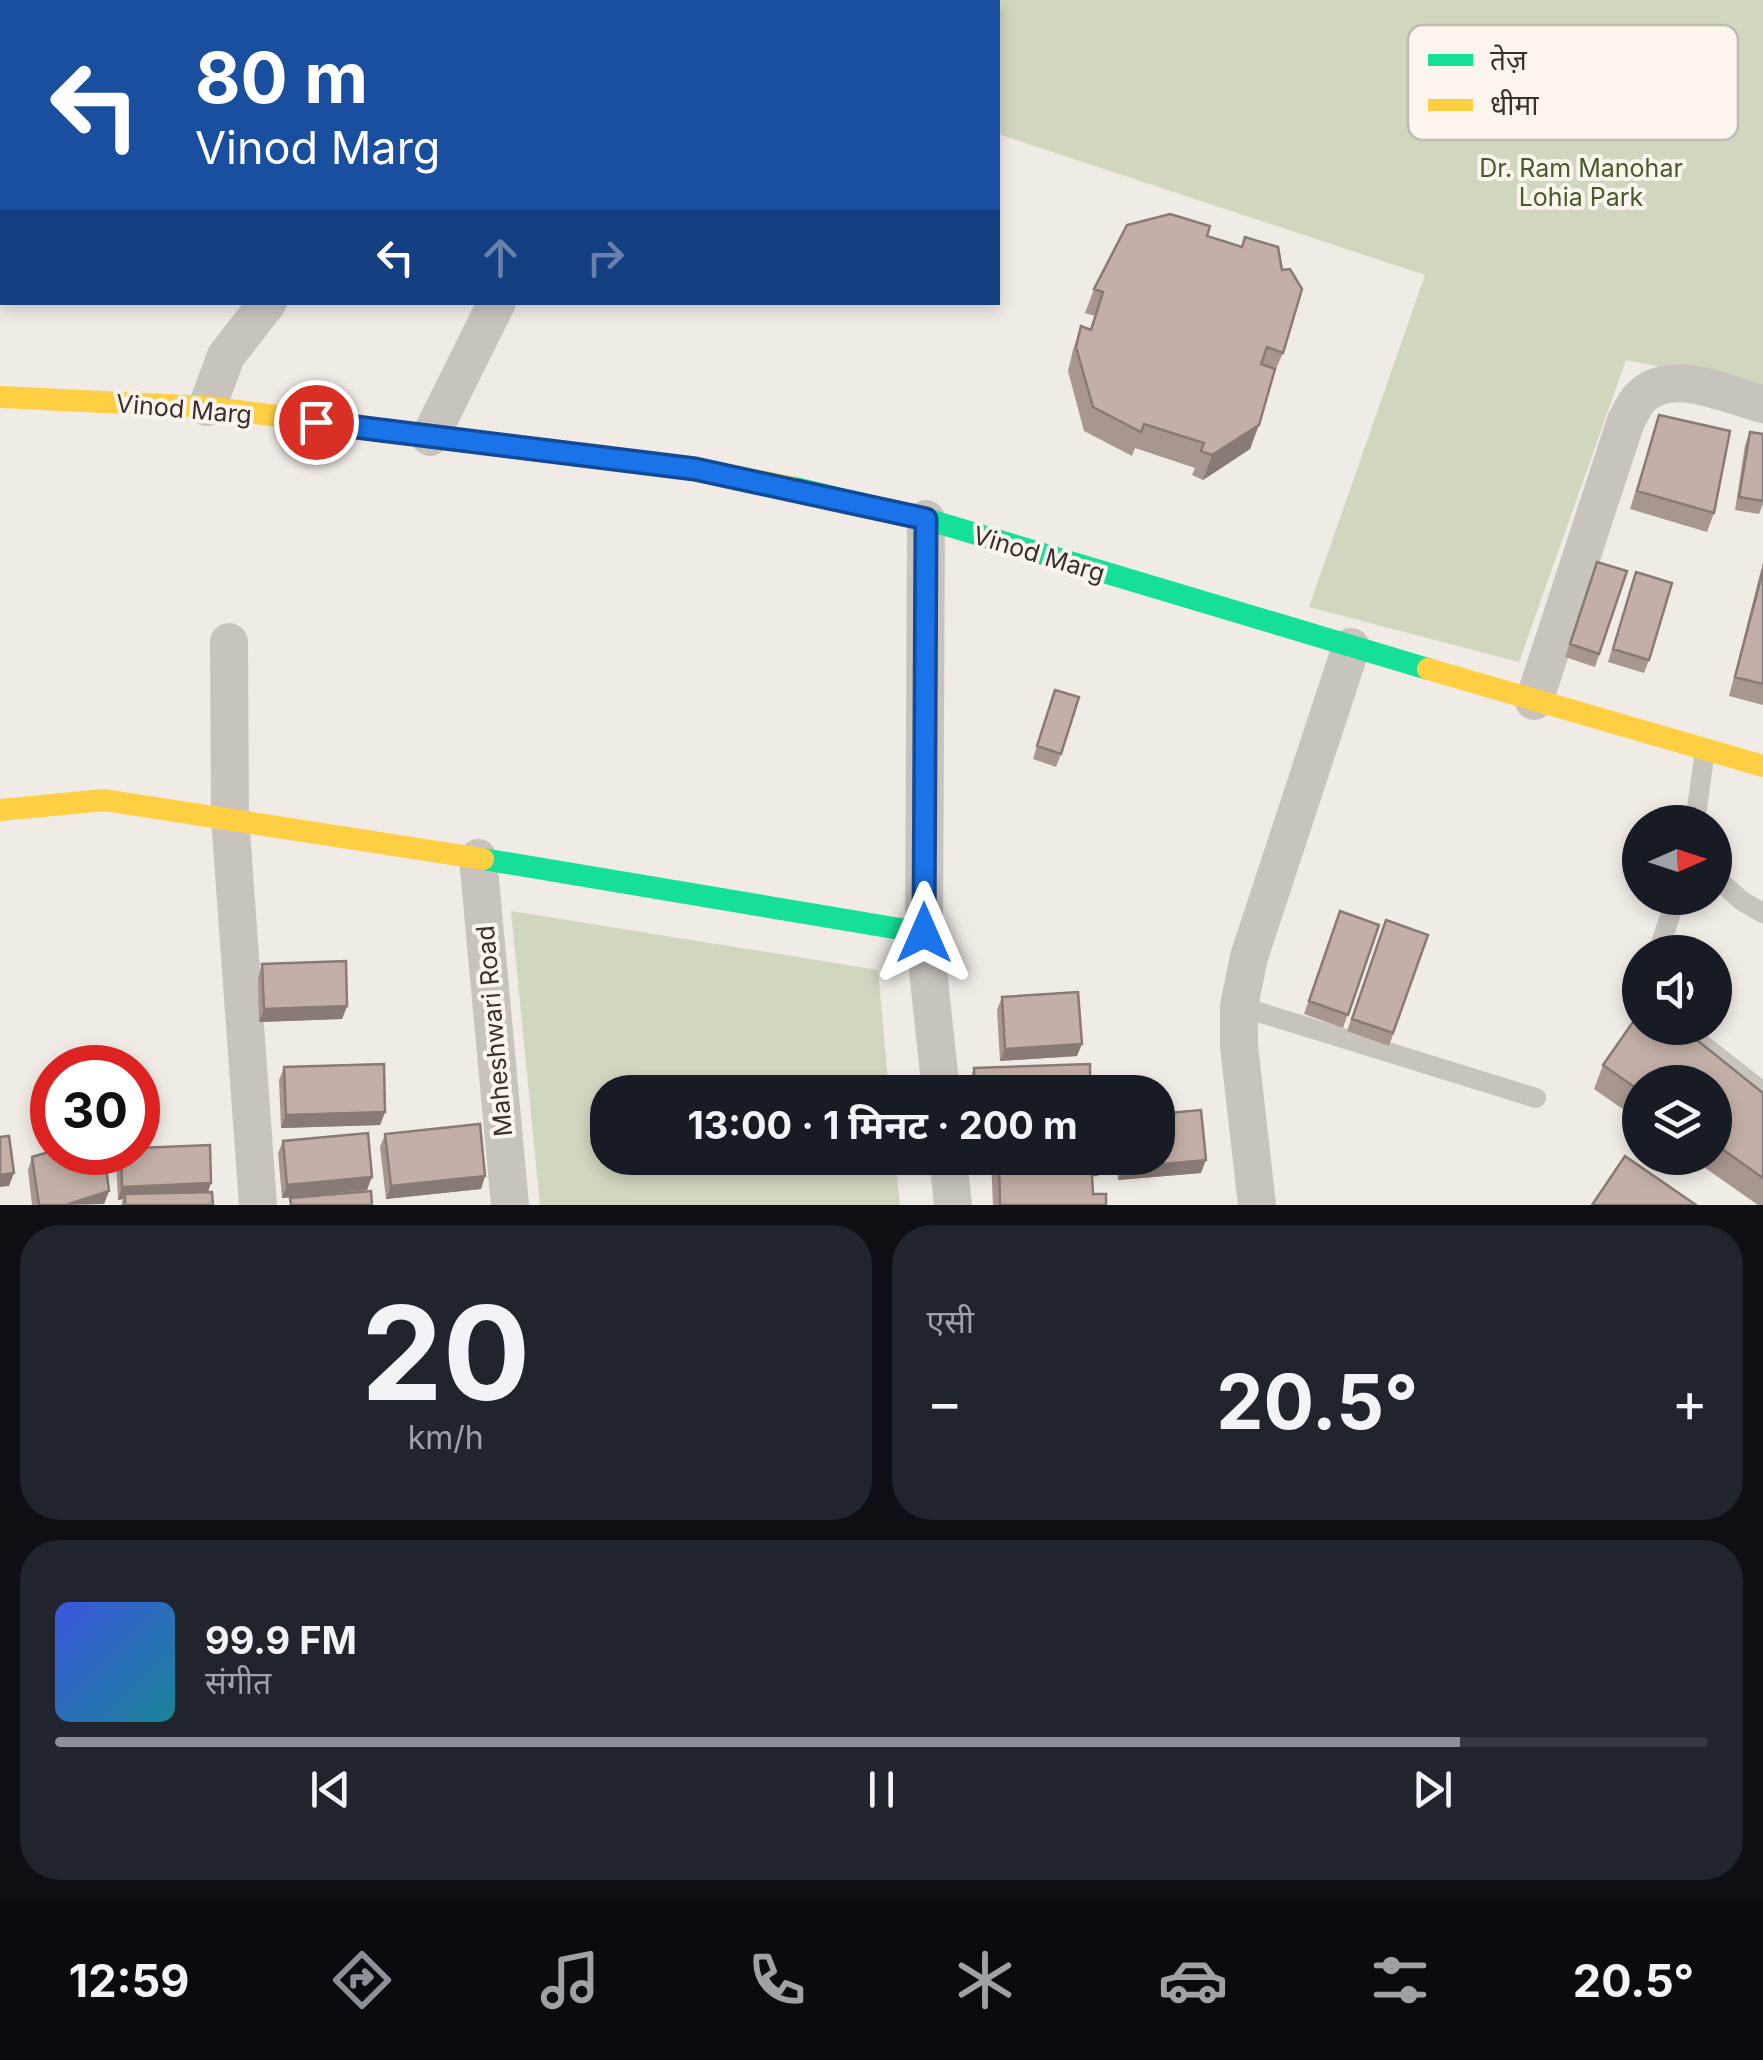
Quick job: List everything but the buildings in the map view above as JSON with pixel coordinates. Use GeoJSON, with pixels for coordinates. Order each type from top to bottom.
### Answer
{"type":"FeatureCollection","features":[{"type":"Feature","properties":{"kind":"street"},"geometry":{"type":"LineString","coordinates":[[207,407],[226,356],[266,305]]}},
{"type":"Feature","properties":{"kind":"street"},"geometry":{"type":"LineString","coordinates":[[430,436],[496,305]]}},
{"type":"Feature","properties":{"kind":"street"},"geometry":{"type":"LineString","coordinates":[[1534,700],[1626,420],[1639,398],[1658,385],[1682,382],[1763,404]]}},
{"type":"Feature","properties":{"kind":"street","name":"Vinod Marg"},"geometry":{"type":"LineString","coordinates":[[0,397],[207,407],[695,469],[926,519],[1763,766]]}},
{"type":"Feature","properties":{"kind":"street"},"geometry":{"type":"LineString","coordinates":[[926,519],[924,933],[939,1075]]}},
{"type":"Feature","properties":{"kind":"street"},"geometry":{"type":"LineString","coordinates":[[229,642],[230,818],[258,1205]]}},
{"type":"Feature","properties":{"kind":"street"},"geometry":{"type":"LineString","coordinates":[[1258,1205],[1239,1046],[1240,1006],[1249,957],[1351,647]]}},
{"type":"Feature","properties":{"kind":"street"},"geometry":{"type":"LineString","coordinates":[[0,810],[104,800],[924,933]]}},
{"type":"Feature","properties":{"kind":"street","name":"Maheshwari Road"},"geometry":{"type":"LineString","coordinates":[[478,858],[510,1205]]}},
{"type":"Feature","properties":{"kind":"street"},"geometry":{"type":"LineString","coordinates":[[950,1175],[953,1205]]}},
{"type":"Feature","properties":{"kind":"lane"},"geometry":{"type":"LineString","coordinates":[[1697,805],[1705,749]]}},
{"type":"Feature","properties":{"kind":"lane"},"geometry":{"type":"LineString","coordinates":[[1732,892],[1763,912]]}},
{"type":"Feature","properties":{"kind":"lane"},"geometry":{"type":"LineString","coordinates":[[1240,1006],[1536,1098]]}},
{"type":"Feature","properties":{"kind":"lane"},"geometry":{"type":"LineString","coordinates":[[1702,1045],[1763,1092]]}},
{"type":"Feature","properties":{"kind":"green space","name":"Dr. Ram Manohar Lohia Park"},"geometry":{"type":"Polygon","coordinates":[[[1000,0],[1763,0],[1763,387],[1626,360],[1519,662],[1309,607],[1425,275],[1000,135],[1000,0]]]}},
{"type":"Feature","properties":{"kind":"green space"},"geometry":{"type":"Polygon","coordinates":[[[511,911],[878,970],[887,1075],[590,1075],[590,1175],[897,1175],[900,1205],[540,1205],[511,911]]]}},
{"type":"Feature","properties":{"kind":"traffic: fast"},"geometry":{"type":"LineString","coordinates":[[791,487],[926,519],[1428,669]]}},
{"type":"Feature","properties":{"kind":"traffic: fast"},"geometry":{"type":"LineString","coordinates":[[483,859],[924,933]]}},
{"type":"Feature","properties":{"kind":"traffic: slow"},"geometry":{"type":"LineString","coordinates":[[0,397],[207,407],[695,469],[791,487]]}},
{"type":"Feature","properties":{"kind":"traffic: slow"},"geometry":{"type":"LineString","coordinates":[[1428,669],[1763,766]]}},
{"type":"Feature","properties":{"kind":"traffic: slow"},"geometry":{"type":"LineString","coordinates":[[0,810],[104,800],[483,859]]}},
{"type":"Feature","properties":{"kind":"route"},"geometry":{"type":"LineString","coordinates":[[316,422],[695,469],[926,519],[924,933]]}}]}
